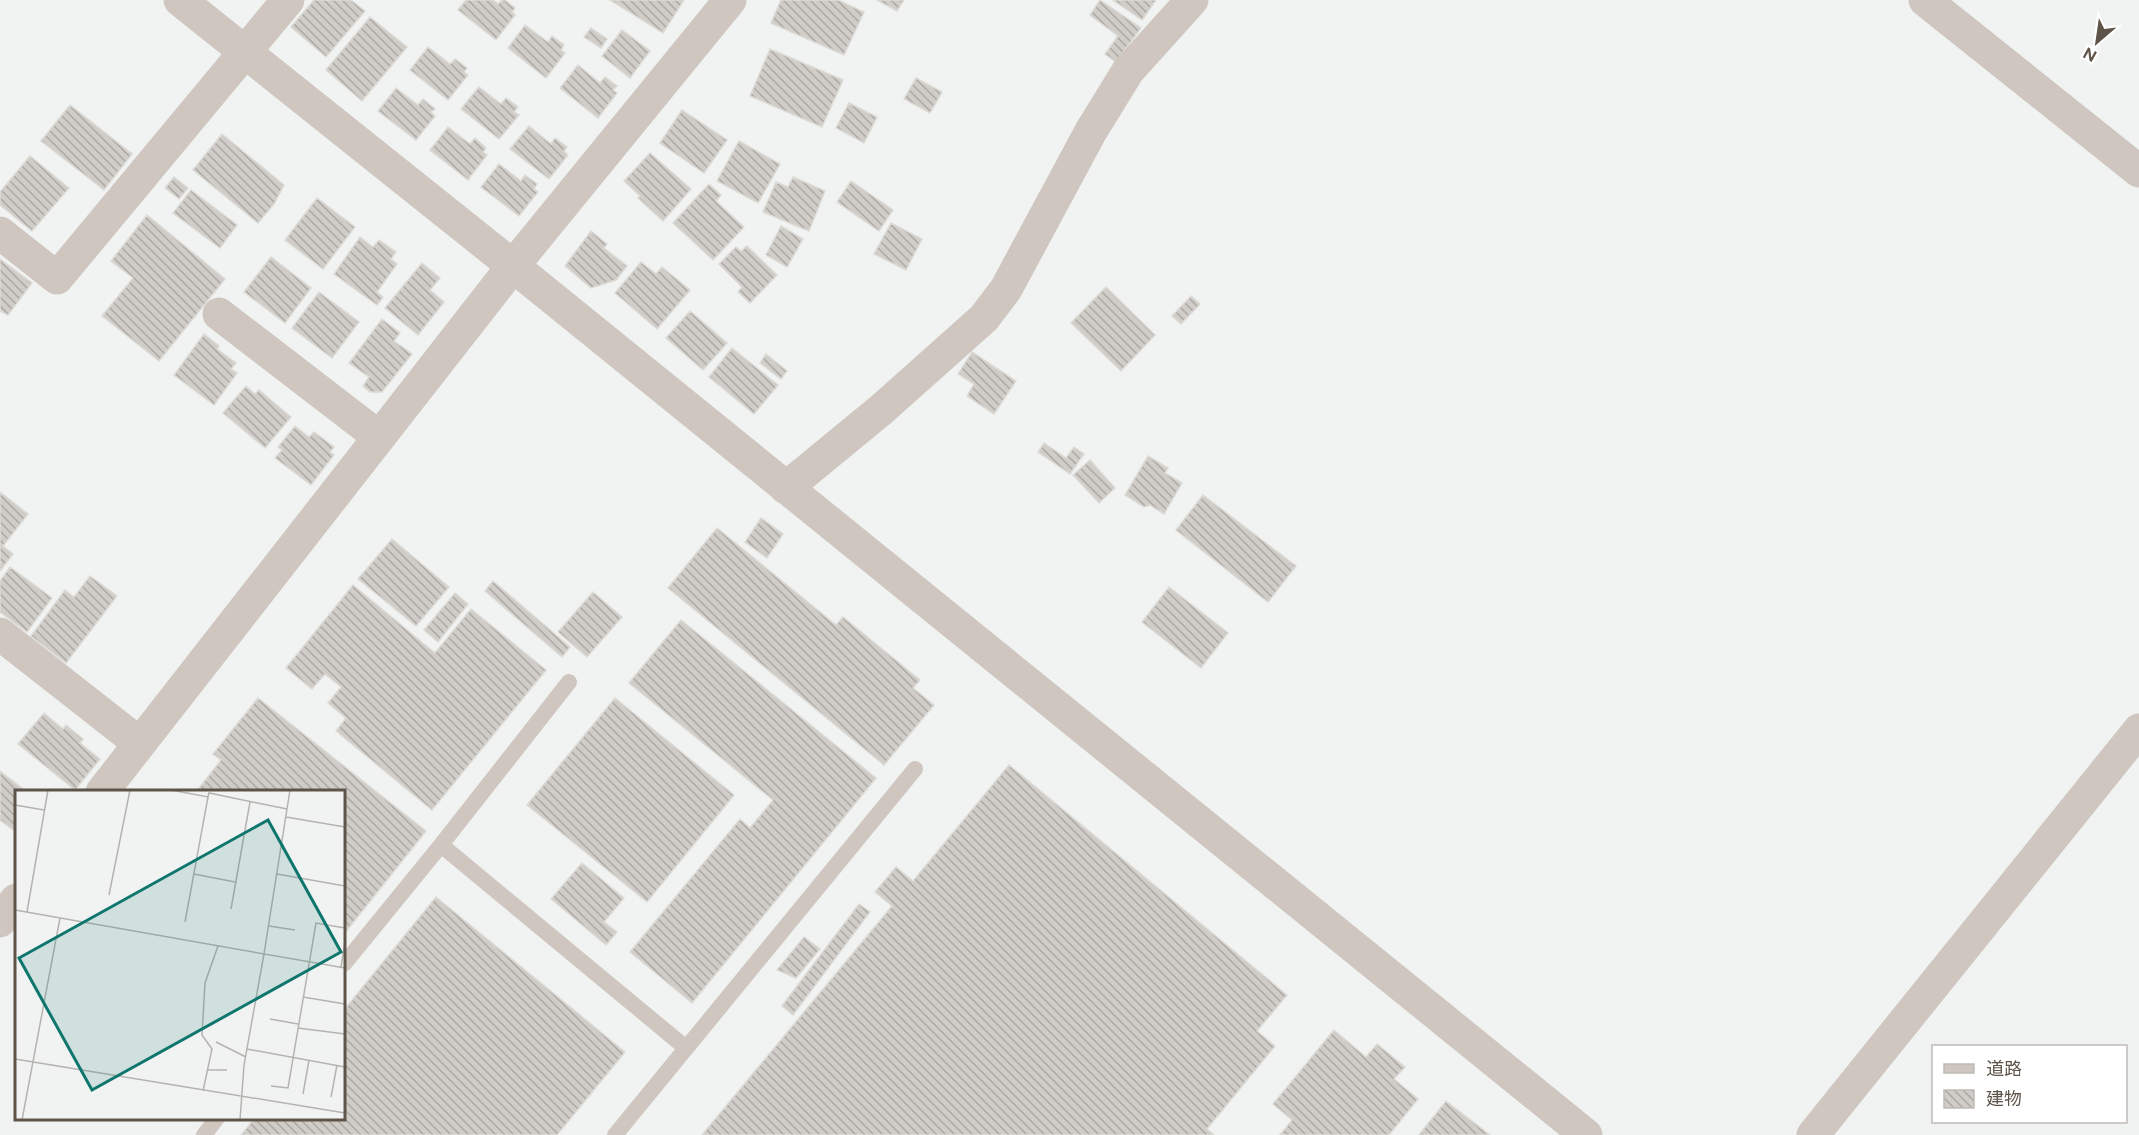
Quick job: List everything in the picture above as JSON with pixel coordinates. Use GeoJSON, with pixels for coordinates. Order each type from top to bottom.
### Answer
{"type":"FeatureCollection","features":[{"type":"Feature","properties":{"kind":"street"},"geometry":{"type":"LineString","coordinates":[[180,0],[513,266],[1586,1135]]}},
{"type":"Feature","properties":{"kind":"street"},"geometry":{"type":"LineString","coordinates":[[0,233],[57,278],[288,0]]}},
{"type":"Feature","properties":{"kind":"street"},"geometry":{"type":"LineString","coordinates":[[104,790],[513,266],[730,0]]}},
{"type":"Feature","properties":{"kind":"street"},"geometry":{"type":"LineString","coordinates":[[786,488],[882,409],[984,318],[1006,289],[1090,131],[1128,71],[1192,0]]}},
{"type":"Feature","properties":{"kind":"street"},"geometry":{"type":"LineString","coordinates":[[1925,0],[2139,171]]}},
{"type":"Feature","properties":{"kind":"street"},"geometry":{"type":"LineString","coordinates":[[219,314],[379,437]]}},
{"type":"Feature","properties":{"kind":"street"},"geometry":{"type":"LineString","coordinates":[[0,634],[139,744]]}},
{"type":"Feature","properties":{"kind":"street"},"geometry":{"type":"LineString","coordinates":[[1813,1135],[2139,730]]}},
{"type":"Feature","properties":{"kind":"street"},"geometry":{"type":"LineString","coordinates":[[0,921],[15,901]]}},
{"type":"Feature","properties":{"kind":"lane"},"geometry":{"type":"LineString","coordinates":[[345,963],[441,845],[568,682]]}},
{"type":"Feature","properties":{"kind":"lane"},"geometry":{"type":"LineString","coordinates":[[615,1135],[915,769]]}},
{"type":"Feature","properties":{"kind":"lane"},"geometry":{"type":"LineString","coordinates":[[441,845],[686,1048]]}},
{"type":"Feature","properties":{"kind":"lane"},"geometry":{"type":"LineString","coordinates":[[204,1135],[216,1120]]}},
{"type":"Feature","properties":{"kind":"building"},"geometry":{"type":"Polygon","coordinates":[[[314,0],[351,0],[365,11],[326,57],[291,27],[314,0]]]}},
{"type":"Feature","properties":{"kind":"building"},"geometry":{"type":"Polygon","coordinates":[[[466,0],[493,0],[498,4],[505,0],[515,8],[512,12],[515,15],[496,40],[458,10],[466,0]]]}},
{"type":"Feature","properties":{"kind":"building"},"geometry":{"type":"Polygon","coordinates":[[[610,0],[684,0],[663,33],[610,0]]]}},
{"type":"Feature","properties":{"kind":"building"},"geometry":{"type":"Polygon","coordinates":[[[781,0],[838,0],[864,12],[844,55],[771,23],[781,0]]]}},
{"type":"Feature","properties":{"kind":"building"},"geometry":{"type":"Polygon","coordinates":[[[877,0],[904,0],[897,11],[877,0]]]}},
{"type":"Feature","properties":{"kind":"building"},"geometry":{"type":"Polygon","coordinates":[[[1100,0],[1141,28],[1116,62],[1105,54],[1118,36],[1090,15],[1100,0]]]}},
{"type":"Feature","properties":{"kind":"building"},"geometry":{"type":"Polygon","coordinates":[[[1113,0],[1156,0],[1142,20],[1113,0]]]}},
{"type":"Feature","properties":{"kind":"building"},"geometry":{"type":"Polygon","coordinates":[[[370,17],[407,47],[362,101],[326,70],[370,17]]]}},
{"type":"Feature","properties":{"kind":"building"},"geometry":{"type":"Polygon","coordinates":[[[525,25],[548,42],[552,36],[564,45],[561,50],[565,53],[546,78],[508,48],[525,25]]]}},
{"type":"Feature","properties":{"kind":"building"},"geometry":{"type":"Polygon","coordinates":[[[591,28],[607,39],[601,48],[584,37],[591,28]]]}},
{"type":"Feature","properties":{"kind":"building"},"geometry":{"type":"Polygon","coordinates":[[[622,30],[650,51],[630,78],[602,56],[622,30]]]}},
{"type":"Feature","properties":{"kind":"building"},"geometry":{"type":"Polygon","coordinates":[[[428,47],[450,64],[455,59],[467,68],[464,72],[468,75],[448,100],[410,70],[428,47]]]}},
{"type":"Feature","properties":{"kind":"building"},"geometry":{"type":"Polygon","coordinates":[[[770,49],[843,80],[822,127],[750,96],[770,49]]]}},
{"type":"Feature","properties":{"kind":"building"},"geometry":{"type":"Polygon","coordinates":[[[578,65],[600,83],[605,77],[617,86],[613,90],[617,93],[598,118],[560,88],[578,65]]]}},
{"type":"Feature","properties":{"kind":"building"},"geometry":{"type":"Polygon","coordinates":[[[916,78],[942,92],[930,113],[904,99],[916,78]]]}},
{"type":"Feature","properties":{"kind":"building"},"geometry":{"type":"Polygon","coordinates":[[[479,87],[501,104],[506,98],[518,107],[514,112],[519,115],[499,139],[461,109],[479,87]]]}},
{"type":"Feature","properties":{"kind":"building"},"geometry":{"type":"Polygon","coordinates":[[[396,88],[418,105],[423,99],[435,109],[431,112],[435,116],[416,140],[378,111],[396,88]]]}},
{"type":"Feature","properties":{"kind":"building"},"geometry":{"type":"Polygon","coordinates":[[[849,103],[877,117],[864,143],[836,128],[849,103]]]}},
{"type":"Feature","properties":{"kind":"building"},"geometry":{"type":"Polygon","coordinates":[[[70,105],[132,154],[104,190],[41,141],[70,105]]]}},
{"type":"Feature","properties":{"kind":"building"},"geometry":{"type":"Polygon","coordinates":[[[682,110],[727,140],[704,173],[660,143],[682,110]]]}},
{"type":"Feature","properties":{"kind":"building"},"geometry":{"type":"Polygon","coordinates":[[[529,126],[551,144],[555,138],[567,147],[564,151],[568,155],[549,179],[510,149],[529,126]]]}},
{"type":"Feature","properties":{"kind":"building"},"geometry":{"type":"Polygon","coordinates":[[[448,127],[470,144],[475,138],[486,148],[483,152],[487,155],[468,180],[430,150],[448,127]]]}},
{"type":"Feature","properties":{"kind":"building"},"geometry":{"type":"Polygon","coordinates":[[[222,134],[284,185],[274,204],[258,223],[193,170],[222,134]]]}},
{"type":"Feature","properties":{"kind":"building"},"geometry":{"type":"Polygon","coordinates":[[[739,141],[780,164],[758,203],[717,181],[739,141]]]}},
{"type":"Feature","properties":{"kind":"building"},"geometry":{"type":"Polygon","coordinates":[[[650,153],[691,189],[663,221],[638,198],[640,196],[624,181],[650,153]]]}},
{"type":"Feature","properties":{"kind":"building"},"geometry":{"type":"Polygon","coordinates":[[[30,156],[69,188],[32,231],[0,205],[0,192],[30,156]]]}},
{"type":"Feature","properties":{"kind":"building"},"geometry":{"type":"Polygon","coordinates":[[[499,164],[521,181],[525,175],[537,184],[534,189],[538,192],[519,216],[481,187],[499,164]]]}},
{"type":"Feature","properties":{"kind":"building"},"geometry":{"type":"Polygon","coordinates":[[[174,177],[188,188],[179,199],[165,188],[174,177]]]}},
{"type":"Feature","properties":{"kind":"building"},"geometry":{"type":"Polygon","coordinates":[[[793,177],[825,191],[809,231],[763,212],[776,182],[788,187],[793,177]]]}},
{"type":"Feature","properties":{"kind":"building"},"geometry":{"type":"Polygon","coordinates":[[[851,181],[893,210],[879,231],[837,202],[851,181]]]}},
{"type":"Feature","properties":{"kind":"building"},"geometry":{"type":"Polygon","coordinates":[[[709,184],[721,195],[716,201],[744,227],[713,260],[673,223],[709,184]]]}},
{"type":"Feature","properties":{"kind":"building"},"geometry":{"type":"Polygon","coordinates":[[[191,190],[237,225],[220,248],[173,213],[191,190]]]}},
{"type":"Feature","properties":{"kind":"building"},"geometry":{"type":"Polygon","coordinates":[[[317,198],[355,227],[323,269],[285,240],[317,198]]]}},
{"type":"Feature","properties":{"kind":"building"},"geometry":{"type":"Polygon","coordinates":[[[147,215],[225,279],[159,361],[102,316],[133,278],[111,261],[147,215]]]}},
{"type":"Feature","properties":{"kind":"building"},"geometry":{"type":"Polygon","coordinates":[[[891,223],[922,239],[906,270],[874,254],[891,223]]]}},
{"type":"Feature","properties":{"kind":"building"},"geometry":{"type":"Polygon","coordinates":[[[781,226],[803,239],[787,267],[766,255],[781,226]]]}},
{"type":"Feature","properties":{"kind":"building"},"geometry":{"type":"Polygon","coordinates":[[[591,231],[607,244],[604,248],[627,266],[616,280],[591,288],[565,266],[591,231]]]}},
{"type":"Feature","properties":{"kind":"building"},"geometry":{"type":"Polygon","coordinates":[[[360,237],[373,247],[379,240],[396,252],[391,259],[397,264],[377,292],[383,297],[377,305],[334,274],[360,237]]]}},
{"type":"Feature","properties":{"kind":"building"},"geometry":{"type":"Polygon","coordinates":[[[747,246],[777,275],[750,303],[738,292],[742,287],[719,264],[736,247],[741,251],[747,246]]]}},
{"type":"Feature","properties":{"kind":"building"},"geometry":{"type":"Polygon","coordinates":[[[271,257],[311,288],[285,323],[244,292],[271,257]]]}},
{"type":"Feature","properties":{"kind":"building"},"geometry":{"type":"Polygon","coordinates":[[[0,259],[32,283],[8,315],[0,311],[0,259]]]}},
{"type":"Feature","properties":{"kind":"building"},"geometry":{"type":"Polygon","coordinates":[[[641,262],[656,274],[662,267],[690,290],[657,329],[615,293],[641,262]]]}},
{"type":"Feature","properties":{"kind":"building"},"geometry":{"type":"Polygon","coordinates":[[[422,263],[440,278],[430,290],[444,302],[418,335],[385,308],[422,263]]]}},
{"type":"Feature","properties":{"kind":"building"},"geometry":{"type":"Polygon","coordinates":[[[1106,287],[1155,335],[1121,371],[1071,323],[1106,287]]]}},
{"type":"Feature","properties":{"kind":"building"},"geometry":{"type":"Polygon","coordinates":[[[319,292],[359,322],[332,358],[292,328],[319,292]]]}},
{"type":"Feature","properties":{"kind":"building"},"geometry":{"type":"Polygon","coordinates":[[[1191,296],[1200,304],[1181,324],[1172,316],[1191,296]]]}},
{"type":"Feature","properties":{"kind":"building"},"geometry":{"type":"Polygon","coordinates":[[[690,311],[727,343],[703,370],[666,338],[690,311]]]}},
{"type":"Feature","properties":{"kind":"building"},"geometry":{"type":"Polygon","coordinates":[[[382,319],[400,333],[394,341],[412,354],[382,392],[370,392],[363,386],[369,377],[349,363],[382,319]]]}},
{"type":"Feature","properties":{"kind":"building"},"geometry":{"type":"Polygon","coordinates":[[[204,334],[219,346],[217,349],[236,363],[231,369],[237,373],[214,405],[174,375],[204,334]]]}},
{"type":"Feature","properties":{"kind":"building"},"geometry":{"type":"Polygon","coordinates":[[[732,348],[778,385],[754,414],[709,377],[732,348]]]}},
{"type":"Feature","properties":{"kind":"building"},"geometry":{"type":"Polygon","coordinates":[[[972,352],[1016,381],[994,414],[967,396],[974,384],[958,374],[972,352]]]}},
{"type":"Feature","properties":{"kind":"building"},"geometry":{"type":"Polygon","coordinates":[[[766,354],[787,371],[781,379],[760,363],[766,354]]]}},
{"type":"Feature","properties":{"kind":"building"},"geometry":{"type":"Polygon","coordinates":[[[246,386],[255,394],[259,390],[291,417],[265,448],[223,413],[246,386]]]}},
{"type":"Feature","properties":{"kind":"building"},"geometry":{"type":"Polygon","coordinates":[[[295,426],[309,437],[314,432],[334,447],[330,452],[334,455],[311,485],[275,458],[282,450],[278,447],[295,426]]]}},
{"type":"Feature","properties":{"kind":"building"},"geometry":{"type":"Polygon","coordinates":[[[1044,443],[1066,458],[1074,447],[1084,454],[1070,474],[1038,452],[1044,443]]]}},
{"type":"Feature","properties":{"kind":"building"},"geometry":{"type":"Polygon","coordinates":[[[1148,456],[1168,468],[1165,473],[1182,483],[1164,514],[1150,505],[1144,507],[1125,495],[1148,456]]]}},
{"type":"Feature","properties":{"kind":"building"},"geometry":{"type":"Polygon","coordinates":[[[1090,460],[1115,488],[1099,503],[1073,475],[1090,460]]]}},
{"type":"Feature","properties":{"kind":"building"},"geometry":{"type":"Polygon","coordinates":[[[0,492],[28,514],[3,546],[13,554],[0,571],[0,492]]]}},
{"type":"Feature","properties":{"kind":"building"},"geometry":{"type":"Polygon","coordinates":[[[1203,495],[1296,566],[1268,602],[1176,530],[1203,495]]]}},
{"type":"Feature","properties":{"kind":"building"},"geometry":{"type":"Polygon","coordinates":[[[761,518],[783,534],[767,558],[745,542],[761,518]]]}},
{"type":"Feature","properties":{"kind":"building"},"geometry":{"type":"Polygon","coordinates":[[[717,528],[836,625],[843,617],[920,680],[913,688],[934,705],[884,765],[668,588],[717,528]]]}},
{"type":"Feature","properties":{"kind":"building"},"geometry":{"type":"Polygon","coordinates":[[[392,539],[449,587],[416,626],[358,579],[392,539]]]}},
{"type":"Feature","properties":{"kind":"building"},"geometry":{"type":"Polygon","coordinates":[[[10,567],[52,598],[27,632],[0,612],[0,581],[10,567]]]}},
{"type":"Feature","properties":{"kind":"building"},"geometry":{"type":"Polygon","coordinates":[[[90,576],[117,596],[66,663],[31,636],[65,590],[74,597],[90,576]]]}},
{"type":"Feature","properties":{"kind":"building"},"geometry":{"type":"Polygon","coordinates":[[[493,581],[570,647],[562,657],[485,591],[493,581]]]}},
{"type":"Feature","properties":{"kind":"building"},"geometry":{"type":"Polygon","coordinates":[[[353,585],[435,653],[471,609],[546,670],[432,810],[336,731],[346,718],[328,703],[341,687],[325,674],[312,689],[286,668],[353,585]]]}},
{"type":"Feature","properties":{"kind":"building"},"geometry":{"type":"Polygon","coordinates":[[[1169,587],[1228,633],[1201,668],[1142,622],[1169,587]]]}},
{"type":"Feature","properties":{"kind":"building"},"geometry":{"type":"Polygon","coordinates":[[[593,592],[622,617],[587,657],[558,632],[593,592]]]}},
{"type":"Feature","properties":{"kind":"building"},"geometry":{"type":"Polygon","coordinates":[[[455,593],[468,604],[438,642],[424,630],[455,593]]]}},
{"type":"Feature","properties":{"kind":"building"},"geometry":{"type":"Polygon","coordinates":[[[681,620],[876,778],[692,1003],[630,952],[740,819],[750,828],[773,800],[629,683],[681,620]]]}},
{"type":"Feature","properties":{"kind":"building"},"geometry":{"type":"Polygon","coordinates":[[[258,698],[426,831],[345,933],[345,790],[198,790],[221,760],[213,754],[258,698]]]}},
{"type":"Feature","properties":{"kind":"building"},"geometry":{"type":"Polygon","coordinates":[[[615,698],[734,795],[647,902],[527,805],[615,698]]]}},
{"type":"Feature","properties":{"kind":"building"},"geometry":{"type":"Polygon","coordinates":[[[44,713],[63,729],[66,725],[83,739],[80,743],[100,759],[75,790],[18,744],[44,713]]]}},
{"type":"Feature","properties":{"kind":"building"},"geometry":{"type":"Polygon","coordinates":[[[1009,765],[1287,995],[1257,1031],[1275,1046],[1207,1129],[1214,1135],[702,1135],[892,906],[875,892],[896,867],[913,881],[1009,765]]]}},
{"type":"Feature","properties":{"kind":"building"},"geometry":{"type":"Polygon","coordinates":[[[0,771],[24,790],[15,790],[15,831],[0,820],[0,771]]]}},
{"type":"Feature","properties":{"kind":"building"},"geometry":{"type":"Polygon","coordinates":[[[582,863],[624,898],[604,922],[617,932],[606,945],[551,899],[582,863]]]}},
{"type":"Feature","properties":{"kind":"building"},"geometry":{"type":"Polygon","coordinates":[[[436,897],[625,1052],[557,1135],[241,1135],[253,1120],[345,1120],[345,1009],[436,897]]]}},
{"type":"Feature","properties":{"kind":"building"},"geometry":{"type":"Polygon","coordinates":[[[859,904],[870,912],[793,1015],[782,1006],[859,904]]]}},
{"type":"Feature","properties":{"kind":"building"},"geometry":{"type":"Polygon","coordinates":[[[804,937],[820,949],[796,978],[777,970],[804,937]]]}},
{"type":"Feature","properties":{"kind":"building"},"geometry":{"type":"Polygon","coordinates":[[[1334,1030],[1366,1057],[1377,1044],[1405,1067],[1394,1079],[1418,1099],[1389,1135],[1280,1135],[1292,1120],[1273,1104],[1334,1030]]]}},
{"type":"Feature","properties":{"kind":"building"},"geometry":{"type":"Polygon","coordinates":[[[1446,1101],[1490,1135],[1419,1135],[1446,1101]]]}}]}
